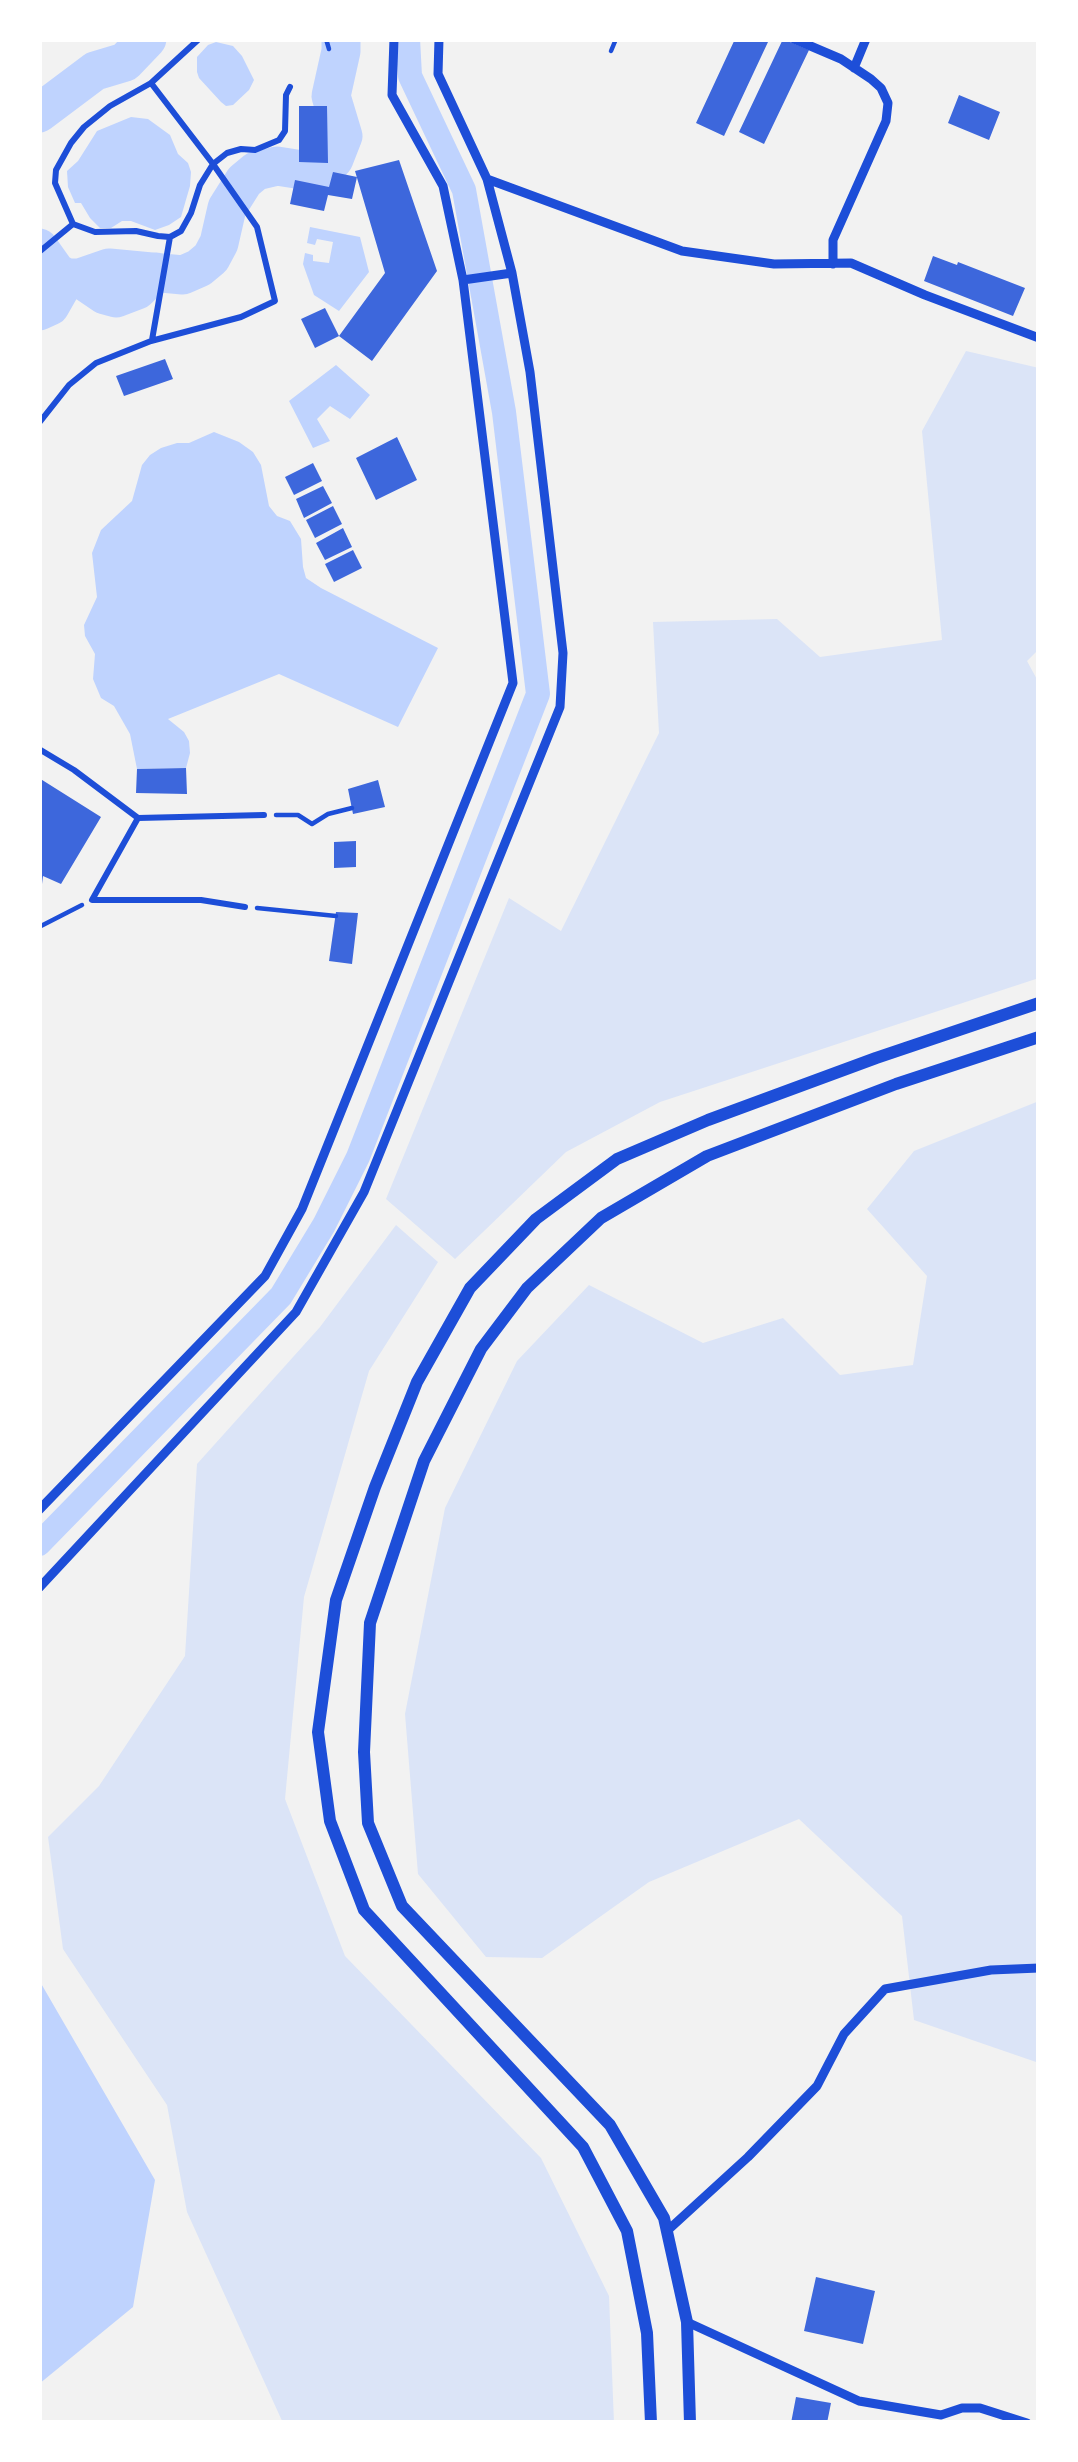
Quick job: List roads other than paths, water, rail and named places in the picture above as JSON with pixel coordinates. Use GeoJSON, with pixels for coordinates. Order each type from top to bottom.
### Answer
{"type":"FeatureCollection","features":[{"type":"Feature","properties":{"kind":"main road"},"geometry":{"type":"LineString","coordinates":[[651,2423],[647,2333],[627,2231],[583,2147],[364,1910],[330,1821],[319,1732],[336,1600],[417,1382],[470,1288],[536,1219],[617,1159],[708,1120],[1039,1004]]}},
{"type":"Feature","properties":{"kind":"main road"},"geometry":{"type":"LineString","coordinates":[[690,2423],[688,2322],[664,2218],[610,2125],[402,1906],[368,1823],[364,1752],[370,1623],[424,1461],[481,1349],[527,1288],[601,1218],[707,1156],[896,1084],[1039,1037]]}},
{"type":"Feature","properties":{"kind":"street"},"geometry":{"type":"LineString","coordinates":[[69,227],[55,183],[61,159],[84,128],[110,106],[151,83],[199,39]]}},
{"type":"Feature","properties":{"kind":"street"},"geometry":{"type":"LineString","coordinates":[[39,1510],[265,1276],[302,1209],[513,683],[463,280],[442,186],[392,95],[394,39]]}},
{"type":"Feature","properties":{"kind":"street"},"geometry":{"type":"LineString","coordinates":[[39,1588],[296,1312],[364,1192],[560,707],[563,653],[530,372],[512,273],[487,179],[438,74],[439,39]]}},
{"type":"Feature","properties":{"kind":"street"},"geometry":{"type":"LineString","coordinates":[[794,39],[854,68],[881,88],[889,109],[833,240],[833,264]]}},
{"type":"Feature","properties":{"kind":"street"},"geometry":{"type":"LineString","coordinates":[[854,68],[866,39]]}},
{"type":"Feature","properties":{"kind":"street"},"geometry":{"type":"LineString","coordinates":[[39,423],[69,385],[96,363],[275,301],[257,227],[151,83]]}},
{"type":"Feature","properties":{"kind":"street"},"geometry":{"type":"LineString","coordinates":[[69,227],[170,237],[181,231],[213,164],[227,153],[255,150],[278,140],[285,131],[290,87]]}},
{"type":"Feature","properties":{"kind":"street"},"geometry":{"type":"LineString","coordinates":[[487,179],[682,251],[774,264],[851,263],[1039,338]]}},
{"type":"Feature","properties":{"kind":"street"},"geometry":{"type":"LineString","coordinates":[[39,252],[69,227]]}},
{"type":"Feature","properties":{"kind":"street"},"geometry":{"type":"LineString","coordinates":[[152,341],[170,237]]}},
{"type":"Feature","properties":{"kind":"street"},"geometry":{"type":"LineString","coordinates":[[463,280],[512,273]]}},
{"type":"Feature","properties":{"kind":"street"},"geometry":{"type":"LineString","coordinates":[[39,749],[138,818],[264,814]]}},
{"type":"Feature","properties":{"kind":"street"},"geometry":{"type":"LineString","coordinates":[[138,818],[92,900],[201,900],[245,907]]}},
{"type":"Feature","properties":{"kind":"street"},"geometry":{"type":"LineString","coordinates":[[667,2230],[817,2086],[844,2034],[885,1989],[992,1970],[1039,1968]]}},
{"type":"Feature","properties":{"kind":"street"},"geometry":{"type":"LineString","coordinates":[[688,2322],[859,2402],[932,2418],[962,2408],[980,2408],[1027,2423]]}},
{"type":"Feature","properties":{"kind":"lane"},"geometry":{"type":"LineString","coordinates":[[611,51],[616,39]]}},
{"type":"Feature","properties":{"kind":"water"},"geometry":{"type":"Polygon","coordinates":[[[216,42],[233,46],[254,80],[233,105],[221,102],[197,72],[197,57],[216,42]]]}},
{"type":"Feature","properties":{"kind":"water"},"geometry":{"type":"Polygon","coordinates":[[[131,117],[148,119],[170,135],[191,172],[181,217],[155,230],[131,221],[100,228],[81,203],[75,203],[68,187],[67,171],[97,131],[131,117]]]}},
{"type":"Feature","properties":{"kind":"water"},"geometry":{"type":"Polygon","coordinates":[[[310,227],[360,237],[369,272],[339,311],[314,295],[303,264],[305,253],[313,255],[313,261],[329,263],[333,242],[317,239],[315,245],[307,243],[310,227]]]}},
{"type":"Feature","properties":{"kind":"water"},"geometry":{"type":"Polygon","coordinates":[[[336,365],[370,395],[350,419],[330,406],[317,419],[330,441],[313,448],[289,401],[336,365]]]}},
{"type":"Feature","properties":{"kind":"water"},"geometry":{"type":"Polygon","coordinates":[[[214,432],[253,452],[261,465],[269,506],[290,521],[301,539],[306,578],[438,648],[398,727],[279,674],[168,719],[189,741],[186,768],[137,769],[130,734],[114,706],[101,698],[93,679],[95,654],[84,625],[97,597],[92,553],[101,530],[132,501],[142,465],[150,455],[214,432]]]}},
{"type":"Feature","properties":{"kind":"water"},"geometry":{"type":"Polygon","coordinates":[[[39,1980],[155,2180],[133,2307],[39,2384],[39,1980]]]}},
{"type":"Feature","properties":{"kind":"waterway"},"geometry":{"type":"LineString","coordinates":[[39,113],[95,71],[125,62],[147,39]]}},
{"type":"Feature","properties":{"kind":"waterway"},"geometry":{"type":"LineString","coordinates":[[39,248],[66,278],[109,268],[183,275],[199,268],[219,243],[227,208],[256,171],[277,166],[315,172],[334,159],[343,136],[331,96],[341,39]]}},
{"type":"Feature","properties":{"kind":"waterway"},"geometry":{"type":"LineString","coordinates":[[39,1544],[281,1296],[324,1225],[358,1157],[538,694],[504,412],[464,190],[410,76],[408,39]]}},
{"type":"Feature","properties":{"kind":"waterway"},"geometry":{"type":"LineString","coordinates":[[80,278],[116,298],[137,290],[156,272]]}},
{"type":"Feature","properties":{"kind":"waterway"},"geometry":{"type":"LineString","coordinates":[[39,311],[50,306],[66,278]]}}]}
